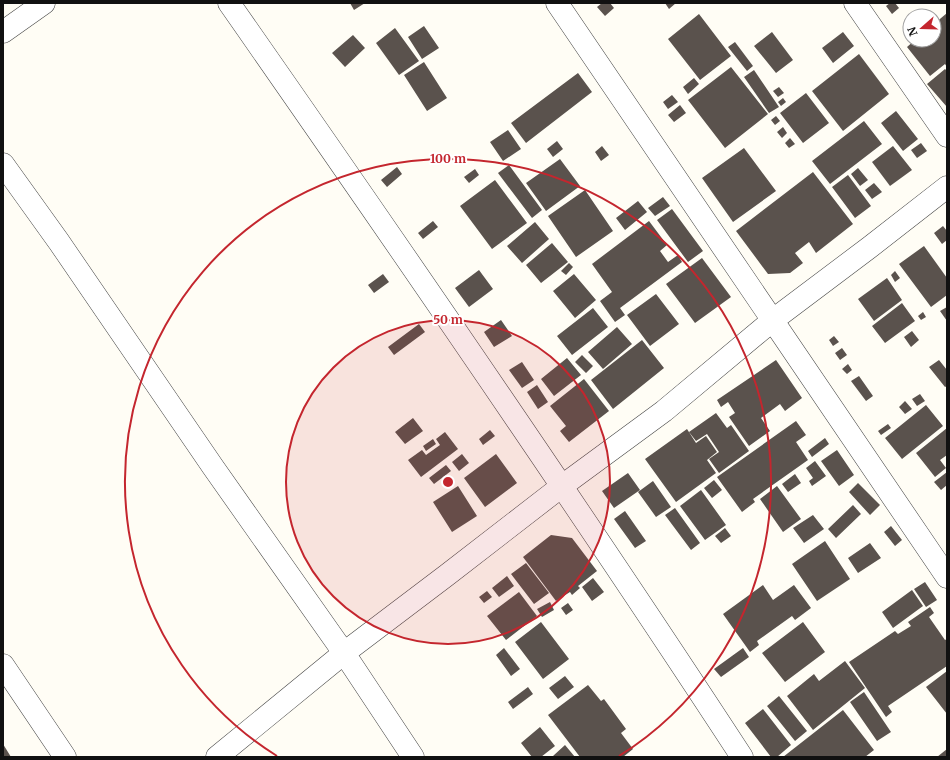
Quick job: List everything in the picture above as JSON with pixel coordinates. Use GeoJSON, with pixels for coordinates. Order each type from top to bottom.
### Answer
{"type":"FeatureCollection","features":[{"type":"Feature","properties":{"kind":"street"},"geometry":{"type":"LineString","coordinates":[[3,32],[44,3]]}},
{"type":"Feature","properties":{"kind":"street"},"geometry":{"type":"LineString","coordinates":[[229,3],[424,282],[742,757]]}},
{"type":"Feature","properties":{"kind":"street"},"geometry":{"type":"LineString","coordinates":[[557,3],[947,577]]}},
{"type":"Feature","properties":{"kind":"street"},"geometry":{"type":"LineString","coordinates":[[855,3],[947,136]]}},
{"type":"Feature","properties":{"kind":"street"},"geometry":{"type":"LineString","coordinates":[[3,164],[59,242],[213,467],[344,652],[413,757]]}},
{"type":"Feature","properties":{"kind":"street"},"geometry":{"type":"LineString","coordinates":[[217,757],[344,652],[562,486],[664,411],[773,320],[947,187]]}},
{"type":"Feature","properties":{"kind":"street"},"geometry":{"type":"LineString","coordinates":[[4,669],[65,757]]}},
{"type":"Feature","properties":{"kind":"building"},"geometry":{"type":"Polygon","coordinates":[[[350,3],[365,3],[354,10],[350,3]]]}},
{"type":"Feature","properties":{"kind":"building"},"geometry":{"type":"Polygon","coordinates":[[[602,3],[610,3],[614,8],[605,16],[597,7],[602,3]]]}},
{"type":"Feature","properties":{"kind":"building"},"geometry":{"type":"Polygon","coordinates":[[[665,3],[676,3],[669,9],[665,3]]]}},
{"type":"Feature","properties":{"kind":"building"},"geometry":{"type":"Polygon","coordinates":[[[890,3],[895,3],[899,8],[892,14],[886,6],[890,3]]]}},
{"type":"Feature","properties":{"kind":"building"},"geometry":{"type":"Polygon","coordinates":[[[947,13],[947,67],[945,64],[930,76],[908,48],[942,48],[942,17],[947,13]]]}},
{"type":"Feature","properties":{"kind":"building"},"geometry":{"type":"Polygon","coordinates":[[[699,14],[731,56],[700,80],[668,39],[699,14]]]}},
{"type":"Feature","properties":{"kind":"building"},"geometry":{"type":"Polygon","coordinates":[[[424,26],[439,48],[422,59],[408,37],[424,26]]]}},
{"type":"Feature","properties":{"kind":"building"},"geometry":{"type":"Polygon","coordinates":[[[395,28],[419,61],[399,75],[376,43],[395,28]]]}},
{"type":"Feature","properties":{"kind":"building"},"geometry":{"type":"Polygon","coordinates":[[[772,32],[793,60],[776,73],[754,46],[772,32]]]}},
{"type":"Feature","properties":{"kind":"building"},"geometry":{"type":"Polygon","coordinates":[[[843,32],[854,46],[833,63],[822,48],[843,32]]]}},
{"type":"Feature","properties":{"kind":"building"},"geometry":{"type":"Polygon","coordinates":[[[353,35],[365,48],[345,67],[332,53],[353,35]]]}},
{"type":"Feature","properties":{"kind":"building"},"geometry":{"type":"Polygon","coordinates":[[[735,42],[753,66],[747,71],[728,47],[735,42]]]}},
{"type":"Feature","properties":{"kind":"building"},"geometry":{"type":"Polygon","coordinates":[[[859,54],[889,94],[843,131],[812,91],[859,54]]]}},
{"type":"Feature","properties":{"kind":"building"},"geometry":{"type":"Polygon","coordinates":[[[424,62],[447,98],[427,111],[404,75],[424,62]]]}},
{"type":"Feature","properties":{"kind":"building"},"geometry":{"type":"Polygon","coordinates":[[[731,67],[768,114],[725,148],[688,100],[731,67]]]}},
{"type":"Feature","properties":{"kind":"building"},"geometry":{"type":"Polygon","coordinates":[[[945,69],[947,71],[947,107],[927,84],[945,69]]]}},
{"type":"Feature","properties":{"kind":"building"},"geometry":{"type":"Polygon","coordinates":[[[754,70],[779,107],[769,113],[744,77],[754,70]]]}},
{"type":"Feature","properties":{"kind":"building"},"geometry":{"type":"Polygon","coordinates":[[[578,73],[592,92],[526,143],[511,123],[578,73]]]}},
{"type":"Feature","properties":{"kind":"building"},"geometry":{"type":"Polygon","coordinates":[[[694,78],[699,84],[688,94],[683,87],[694,78]]]}},
{"type":"Feature","properties":{"kind":"building"},"geometry":{"type":"Polygon","coordinates":[[[779,87],[784,93],[778,97],[773,91],[779,87]]]}},
{"type":"Feature","properties":{"kind":"building"},"geometry":{"type":"Polygon","coordinates":[[[806,93],[829,123],[803,143],[780,113],[806,93]]]}},
{"type":"Feature","properties":{"kind":"building"},"geometry":{"type":"Polygon","coordinates":[[[672,95],[678,102],[668,109],[663,102],[672,95]]]}},
{"type":"Feature","properties":{"kind":"building"},"geometry":{"type":"Polygon","coordinates":[[[783,98],[786,102],[781,106],[778,102],[783,98]]]}},
{"type":"Feature","properties":{"kind":"building"},"geometry":{"type":"Polygon","coordinates":[[[680,105],[686,113],[674,122],[668,115],[680,105]]]}},
{"type":"Feature","properties":{"kind":"building"},"geometry":{"type":"Polygon","coordinates":[[[896,111],[918,139],[903,151],[881,123],[896,111]]]}},
{"type":"Feature","properties":{"kind":"building"},"geometry":{"type":"Polygon","coordinates":[[[776,116],[780,121],[775,125],[771,120],[776,116]]]}},
{"type":"Feature","properties":{"kind":"building"},"geometry":{"type":"Polygon","coordinates":[[[864,121],[882,144],[830,184],[812,161],[864,121]]]}},
{"type":"Feature","properties":{"kind":"building"},"geometry":{"type":"Polygon","coordinates":[[[783,127],[787,133],[782,138],[777,132],[783,127]]]}},
{"type":"Feature","properties":{"kind":"building"},"geometry":{"type":"Polygon","coordinates":[[[508,130],[521,149],[503,161],[490,142],[508,130]]]}},
{"type":"Feature","properties":{"kind":"building"},"geometry":{"type":"Polygon","coordinates":[[[790,138],[795,144],[789,148],[785,143],[790,138]]]}},
{"type":"Feature","properties":{"kind":"building"},"geometry":{"type":"Polygon","coordinates":[[[557,141],[563,149],[553,157],[547,149],[557,141]]]}},
{"type":"Feature","properties":{"kind":"building"},"geometry":{"type":"Polygon","coordinates":[[[921,143],[927,151],[917,158],[911,150],[921,143]]]}},
{"type":"Feature","properties":{"kind":"building"},"geometry":{"type":"Polygon","coordinates":[[[602,146],[609,155],[601,161],[595,152],[602,146]]]}},
{"type":"Feature","properties":{"kind":"building"},"geometry":{"type":"Polygon","coordinates":[[[893,146],[912,170],[890,186],[872,162],[893,146]]]}},
{"type":"Feature","properties":{"kind":"building"},"geometry":{"type":"Polygon","coordinates":[[[744,148],[776,191],[733,222],[702,178],[744,148]]]}},
{"type":"Feature","properties":{"kind":"building"},"geometry":{"type":"Polygon","coordinates":[[[560,159],[580,186],[546,211],[526,183],[560,159]]]}},
{"type":"Feature","properties":{"kind":"building"},"geometry":{"type":"Polygon","coordinates":[[[509,165],[542,210],[532,218],[498,173],[509,165]]]}},
{"type":"Feature","properties":{"kind":"building"},"geometry":{"type":"Polygon","coordinates":[[[397,167],[402,174],[387,187],[381,180],[397,167]]]}},
{"type":"Feature","properties":{"kind":"building"},"geometry":{"type":"Polygon","coordinates":[[[858,168],[868,180],[860,186],[851,174],[858,168]]]}},
{"type":"Feature","properties":{"kind":"building"},"geometry":{"type":"Polygon","coordinates":[[[475,169],[479,175],[469,183],[464,177],[475,169]]]}},
{"type":"Feature","properties":{"kind":"building"},"geometry":{"type":"Polygon","coordinates":[[[813,172],[853,224],[816,253],[809,242],[795,253],[803,263],[790,273],[768,274],[736,231],[813,172]]]}},
{"type":"Feature","properties":{"kind":"building"},"geometry":{"type":"Polygon","coordinates":[[[848,175],[871,206],[855,218],[832,187],[848,175]]]}},
{"type":"Feature","properties":{"kind":"building"},"geometry":{"type":"Polygon","coordinates":[[[495,180],[527,223],[492,249],[460,206],[495,180]]]}},
{"type":"Feature","properties":{"kind":"building"},"geometry":{"type":"Polygon","coordinates":[[[874,183],[882,192],[872,199],[865,190],[874,183]]]}},
{"type":"Feature","properties":{"kind":"building"},"geometry":{"type":"Polygon","coordinates":[[[585,190],[613,231],[576,257],[548,216],[585,190]]]}},
{"type":"Feature","properties":{"kind":"building"},"geometry":{"type":"Polygon","coordinates":[[[663,197],[670,206],[655,216],[648,208],[663,197]]]}},
{"type":"Feature","properties":{"kind":"building"},"geometry":{"type":"Polygon","coordinates":[[[638,201],[647,212],[625,230],[616,218],[638,201]]]}},
{"type":"Feature","properties":{"kind":"building"},"geometry":{"type":"Polygon","coordinates":[[[672,209],[703,251],[688,262],[657,220],[672,209]]]}},
{"type":"Feature","properties":{"kind":"building"},"geometry":{"type":"Polygon","coordinates":[[[433,221],[438,227],[423,239],[418,233],[433,221]]]}},
{"type":"Feature","properties":{"kind":"building"},"geometry":{"type":"Polygon","coordinates":[[[649,221],[667,245],[660,251],[668,262],[678,255],[682,262],[620,308],[625,315],[615,322],[600,301],[612,292],[592,264],[649,221]]]}},
{"type":"Feature","properties":{"kind":"building"},"geometry":{"type":"Polygon","coordinates":[[[535,222],[549,239],[522,263],[507,246],[535,222]]]}},
{"type":"Feature","properties":{"kind":"building"},"geometry":{"type":"Polygon","coordinates":[[[943,226],[947,231],[947,240],[942,244],[934,233],[943,226]]]}},
{"type":"Feature","properties":{"kind":"building"},"geometry":{"type":"Polygon","coordinates":[[[552,243],[568,262],[541,283],[526,265],[552,243]]]}},
{"type":"Feature","properties":{"kind":"building"},"geometry":{"type":"Polygon","coordinates":[[[924,246],[947,278],[947,295],[931,307],[899,264],[924,246]]]}},
{"type":"Feature","properties":{"kind":"building"},"geometry":{"type":"Polygon","coordinates":[[[702,258],[731,297],[695,323],[666,284],[702,258]]]}},
{"type":"Feature","properties":{"kind":"building"},"geometry":{"type":"Polygon","coordinates":[[[569,263],[573,267],[566,275],[561,271],[569,263]]]}},
{"type":"Feature","properties":{"kind":"building"},"geometry":{"type":"Polygon","coordinates":[[[479,270],[493,289],[469,307],[455,288],[479,270]]]}},
{"type":"Feature","properties":{"kind":"building"},"geometry":{"type":"Polygon","coordinates":[[[895,271],[900,278],[895,282],[891,275],[895,271]]]}},
{"type":"Feature","properties":{"kind":"building"},"geometry":{"type":"Polygon","coordinates":[[[383,274],[389,282],[374,293],[368,285],[383,274]]]}},
{"type":"Feature","properties":{"kind":"building"},"geometry":{"type":"Polygon","coordinates":[[[574,274],[596,300],[575,318],[553,291],[574,274]]]}},
{"type":"Feature","properties":{"kind":"building"},"geometry":{"type":"Polygon","coordinates":[[[887,278],[902,300],[874,321],[858,299],[887,278]]]}},
{"type":"Feature","properties":{"kind":"building"},"geometry":{"type":"Polygon","coordinates":[[[656,294],[679,324],[650,346],[627,315],[656,294]]]}},
{"type":"Feature","properties":{"kind":"building"},"geometry":{"type":"Polygon","coordinates":[[[902,303],[915,321],[885,343],[872,326],[902,303]]]}},
{"type":"Feature","properties":{"kind":"building"},"geometry":{"type":"Polygon","coordinates":[[[947,307],[947,321],[940,311],[947,307]]]}},
{"type":"Feature","properties":{"kind":"building"},"geometry":{"type":"Polygon","coordinates":[[[593,308],[608,327],[572,355],[557,336],[593,308]]]}},
{"type":"Feature","properties":{"kind":"building"},"geometry":{"type":"Polygon","coordinates":[[[923,312],[926,317],[921,320],[918,316],[923,312]]]}},
{"type":"Feature","properties":{"kind":"building"},"geometry":{"type":"Polygon","coordinates":[[[501,320],[512,336],[494,347],[484,332],[501,320]]]}},
{"type":"Feature","properties":{"kind":"building"},"geometry":{"type":"Polygon","coordinates":[[[419,324],[425,332],[394,355],[388,347],[419,324]]]}},
{"type":"Feature","properties":{"kind":"building"},"geometry":{"type":"Polygon","coordinates":[[[617,327],[632,344],[603,369],[588,352],[617,327]]]}},
{"type":"Feature","properties":{"kind":"building"},"geometry":{"type":"Polygon","coordinates":[[[912,331],[919,340],[911,347],[904,337],[912,331]]]}},
{"type":"Feature","properties":{"kind":"building"},"geometry":{"type":"Polygon","coordinates":[[[834,336],[839,342],[833,346],[829,340],[834,336]]]}},
{"type":"Feature","properties":{"kind":"building"},"geometry":{"type":"Polygon","coordinates":[[[642,340],[664,368],[613,409],[591,380],[642,340]]]}},
{"type":"Feature","properties":{"kind":"building"},"geometry":{"type":"Polygon","coordinates":[[[842,348],[847,355],[840,360],[835,353],[842,348]]]}},
{"type":"Feature","properties":{"kind":"building"},"geometry":{"type":"Polygon","coordinates":[[[582,355],[593,366],[586,373],[575,362],[582,355]]]}},
{"type":"Feature","properties":{"kind":"building"},"geometry":{"type":"Polygon","coordinates":[[[567,358],[581,375],[554,396],[541,379],[567,358]]]}},
{"type":"Feature","properties":{"kind":"building"},"geometry":{"type":"Polygon","coordinates":[[[776,360],[802,398],[785,411],[780,404],[761,418],[770,431],[749,446],[729,417],[735,413],[728,402],[721,407],[717,400],[776,360]]]}},
{"type":"Feature","properties":{"kind":"building"},"geometry":{"type":"Polygon","coordinates":[[[939,360],[947,370],[947,386],[945,387],[929,367],[939,360]]]}},
{"type":"Feature","properties":{"kind":"building"},"geometry":{"type":"Polygon","coordinates":[[[522,362],[534,380],[522,388],[509,370],[522,362]]]}},
{"type":"Feature","properties":{"kind":"building"},"geometry":{"type":"Polygon","coordinates":[[[848,364],[852,370],[847,374],[842,369],[848,364]]]}},
{"type":"Feature","properties":{"kind":"building"},"geometry":{"type":"Polygon","coordinates":[[[859,376],[873,396],[866,401],[851,381],[859,376]]]}},
{"type":"Feature","properties":{"kind":"building"},"geometry":{"type":"Polygon","coordinates":[[[584,379],[609,411],[569,442],[560,431],[566,426],[550,406],[584,379]]]}},
{"type":"Feature","properties":{"kind":"building"},"geometry":{"type":"Polygon","coordinates":[[[537,385],[548,402],[538,409],[527,392],[537,385]]]}},
{"type":"Feature","properties":{"kind":"building"},"geometry":{"type":"Polygon","coordinates":[[[920,394],[925,401],[917,406],[912,399],[920,394]]]}},
{"type":"Feature","properties":{"kind":"building"},"geometry":{"type":"Polygon","coordinates":[[[905,401],[912,409],[905,414],[899,407],[905,401]]]}},
{"type":"Feature","properties":{"kind":"building"},"geometry":{"type":"Polygon","coordinates":[[[926,405],[943,426],[902,459],[885,438],[926,405]]]}},
{"type":"Feature","properties":{"kind":"building"},"geometry":{"type":"Polygon","coordinates":[[[716,413],[727,428],[731,425],[749,451],[719,473],[709,459],[719,452],[707,434],[696,441],[689,432],[716,413]]]}},
{"type":"Feature","properties":{"kind":"building"},"geometry":{"type":"Polygon","coordinates":[[[413,418],[423,431],[405,444],[395,432],[413,418]]]}},
{"type":"Feature","properties":{"kind":"building"},"geometry":{"type":"Polygon","coordinates":[[[796,421],[806,435],[796,442],[808,460],[753,499],[755,502],[742,512],[717,477],[796,421]]]}},
{"type":"Feature","properties":{"kind":"building"},"geometry":{"type":"Polygon","coordinates":[[[888,424],[891,428],[881,435],[878,431],[888,424]]]}},
{"type":"Feature","properties":{"kind":"building"},"geometry":{"type":"Polygon","coordinates":[[[947,428],[947,455],[940,460],[946,468],[935,477],[916,453],[947,428]]]}},
{"type":"Feature","properties":{"kind":"building"},"geometry":{"type":"Polygon","coordinates":[[[687,429],[696,443],[706,436],[717,452],[707,460],[716,473],[676,502],[645,459],[687,429]]]}},
{"type":"Feature","properties":{"kind":"building"},"geometry":{"type":"Polygon","coordinates":[[[490,430],[495,436],[483,445],[479,439],[490,430]]]}},
{"type":"Feature","properties":{"kind":"building"},"geometry":{"type":"Polygon","coordinates":[[[445,432],[458,449],[421,477],[408,460],[422,450],[426,455],[440,445],[436,439],[445,432]]]}},
{"type":"Feature","properties":{"kind":"building"},"geometry":{"type":"Polygon","coordinates":[[[825,438],[829,444],[812,457],[808,451],[825,438]]]}},
{"type":"Feature","properties":{"kind":"building"},"geometry":{"type":"Polygon","coordinates":[[[433,439],[436,444],[426,451],[423,446],[433,439]]]}},
{"type":"Feature","properties":{"kind":"building"},"geometry":{"type":"Polygon","coordinates":[[[837,450],[854,475],[839,486],[821,461],[837,450]]]}},
{"type":"Feature","properties":{"kind":"building"},"geometry":{"type":"Polygon","coordinates":[[[462,454],[469,463],[459,471],[452,462],[462,454]]]}},
{"type":"Feature","properties":{"kind":"building"},"geometry":{"type":"Polygon","coordinates":[[[496,454],[517,483],[485,507],[464,478],[496,454]]]}},
{"type":"Feature","properties":{"kind":"building"},"geometry":{"type":"Polygon","coordinates":[[[815,461],[826,476],[812,486],[809,481],[813,478],[806,468],[815,461]]]}},
{"type":"Feature","properties":{"kind":"building"},"geometry":{"type":"Polygon","coordinates":[[[446,465],[451,471],[434,484],[429,478],[446,465]]]}},
{"type":"Feature","properties":{"kind":"building"},"geometry":{"type":"Polygon","coordinates":[[[947,472],[947,485],[941,490],[934,482],[947,472]]]}},
{"type":"Feature","properties":{"kind":"building"},"geometry":{"type":"Polygon","coordinates":[[[628,473],[640,490],[614,508],[602,491],[628,473]]]}},
{"type":"Feature","properties":{"kind":"building"},"geometry":{"type":"Polygon","coordinates":[[[795,474],[801,483],[788,492],[782,484],[795,474]]]}},
{"type":"Feature","properties":{"kind":"building"},"geometry":{"type":"Polygon","coordinates":[[[714,480],[722,490],[712,498],[704,488],[714,480]]]}},
{"type":"Feature","properties":{"kind":"building"},"geometry":{"type":"Polygon","coordinates":[[[653,481],[671,507],[656,517],[638,492],[653,481]]]}},
{"type":"Feature","properties":{"kind":"building"},"geometry":{"type":"Polygon","coordinates":[[[858,483],[880,505],[870,515],[849,492],[858,483]]]}},
{"type":"Feature","properties":{"kind":"building"},"geometry":{"type":"Polygon","coordinates":[[[458,486],[477,516],[452,532],[433,502],[458,486]]]}},
{"type":"Feature","properties":{"kind":"building"},"geometry":{"type":"Polygon","coordinates":[[[777,486],[801,519],[783,532],[760,499],[777,486]]]}},
{"type":"Feature","properties":{"kind":"building"},"geometry":{"type":"Polygon","coordinates":[[[701,490],[726,525],[705,540],[680,506],[701,490]]]}},
{"type":"Feature","properties":{"kind":"building"},"geometry":{"type":"Polygon","coordinates":[[[853,505],[861,514],[836,538],[828,529],[853,505]]]}},
{"type":"Feature","properties":{"kind":"building"},"geometry":{"type":"Polygon","coordinates":[[[675,508],[700,543],[691,550],[665,515],[675,508]]]}},
{"type":"Feature","properties":{"kind":"building"},"geometry":{"type":"Polygon","coordinates":[[[625,511],[646,541],[635,548],[614,519],[625,511]]]}},
{"type":"Feature","properties":{"kind":"building"},"geometry":{"type":"Polygon","coordinates":[[[813,515],[824,529],[804,543],[793,528],[813,515]]]}},
{"type":"Feature","properties":{"kind":"building"},"geometry":{"type":"Polygon","coordinates":[[[891,526],[902,540],[895,546],[884,532],[891,526]]]}},
{"type":"Feature","properties":{"kind":"building"},"geometry":{"type":"Polygon","coordinates":[[[725,528],[731,536],[721,543],[715,536],[725,528]]]}},
{"type":"Feature","properties":{"kind":"building"},"geometry":{"type":"Polygon","coordinates":[[[551,535],[572,538],[597,571],[578,586],[580,588],[572,595],[570,592],[556,601],[523,557],[551,535]]]}},
{"type":"Feature","properties":{"kind":"building"},"geometry":{"type":"Polygon","coordinates":[[[825,541],[850,579],[817,601],[792,564],[825,541]]]}},
{"type":"Feature","properties":{"kind":"building"},"geometry":{"type":"Polygon","coordinates":[[[870,543],[881,558],[858,573],[848,558],[870,543]]]}},
{"type":"Feature","properties":{"kind":"building"},"geometry":{"type":"Polygon","coordinates":[[[526,563],[549,593],[534,604],[511,574],[526,563]]]}},
{"type":"Feature","properties":{"kind":"building"},"geometry":{"type":"Polygon","coordinates":[[[507,576],[514,586],[499,597],[492,588],[507,576]]]}},
{"type":"Feature","properties":{"kind":"building"},"geometry":{"type":"Polygon","coordinates":[[[593,578],[604,592],[592,601],[582,587],[593,578]]]}},
{"type":"Feature","properties":{"kind":"building"},"geometry":{"type":"Polygon","coordinates":[[[925,582],[937,600],[926,607],[914,589],[925,582]]]}},
{"type":"Feature","properties":{"kind":"building"},"geometry":{"type":"Polygon","coordinates":[[[763,585],[773,600],[794,585],[811,608],[795,620],[792,616],[757,641],[759,645],[750,652],[723,614],[763,585]]]}},
{"type":"Feature","properties":{"kind":"building"},"geometry":{"type":"Polygon","coordinates":[[[912,590],[923,606],[893,628],[882,612],[912,590]]]}},
{"type":"Feature","properties":{"kind":"building"},"geometry":{"type":"Polygon","coordinates":[[[487,591],[492,597],[484,603],[479,597],[487,591]]]}},
{"type":"Feature","properties":{"kind":"building"},"geometry":{"type":"Polygon","coordinates":[[[519,592],[537,616],[506,640],[487,616],[519,592]]]}},
{"type":"Feature","properties":{"kind":"building"},"geometry":{"type":"Polygon","coordinates":[[[550,602],[554,610],[542,617],[537,609],[550,602]]]}},
{"type":"Feature","properties":{"kind":"building"},"geometry":{"type":"Polygon","coordinates":[[[568,603],[573,610],[566,615],[561,608],[568,603]]]}},
{"type":"Feature","properties":{"kind":"building"},"geometry":{"type":"Polygon","coordinates":[[[930,607],[934,613],[929,617],[945,640],[947,639],[947,666],[888,706],[892,712],[886,717],[849,662],[895,631],[898,634],[911,626],[908,622],[930,607]]]}},
{"type":"Feature","properties":{"kind":"building"},"geometry":{"type":"Polygon","coordinates":[[[541,622],[569,659],[543,679],[515,642],[541,622]]]}},
{"type":"Feature","properties":{"kind":"building"},"geometry":{"type":"Polygon","coordinates":[[[803,622],[825,652],[785,682],[762,653],[803,622]]]}},
{"type":"Feature","properties":{"kind":"building"},"geometry":{"type":"Polygon","coordinates":[[[504,648],[520,669],[511,676],[496,655],[504,648]]]}},
{"type":"Feature","properties":{"kind":"building"},"geometry":{"type":"Polygon","coordinates":[[[743,648],[749,657],[721,677],[714,669],[743,648]]]}},
{"type":"Feature","properties":{"kind":"building"},"geometry":{"type":"Polygon","coordinates":[[[845,661],[865,688],[813,730],[787,696],[814,674],[819,681],[845,661]]]}},
{"type":"Feature","properties":{"kind":"building"},"geometry":{"type":"Polygon","coordinates":[[[947,671],[947,714],[926,687],[947,671]]]}},
{"type":"Feature","properties":{"kind":"building"},"geometry":{"type":"Polygon","coordinates":[[[565,676],[574,687],[558,699],[549,688],[565,676]]]}},
{"type":"Feature","properties":{"kind":"building"},"geometry":{"type":"Polygon","coordinates":[[[588,685],[601,701],[604,699],[626,729],[621,733],[633,749],[623,757],[580,757],[548,715],[588,685]]]}},
{"type":"Feature","properties":{"kind":"building"},"geometry":{"type":"Polygon","coordinates":[[[528,687],[533,694],[513,709],[508,702],[528,687]]]}},
{"type":"Feature","properties":{"kind":"building"},"geometry":{"type":"Polygon","coordinates":[[[864,692],[891,732],[877,741],[850,702],[864,692]]]}},
{"type":"Feature","properties":{"kind":"building"},"geometry":{"type":"Polygon","coordinates":[[[779,696],[807,731],[795,741],[767,706],[779,696]]]}},
{"type":"Feature","properties":{"kind":"building"},"geometry":{"type":"Polygon","coordinates":[[[763,709],[791,745],[777,757],[771,757],[745,723],[763,709]]]}},
{"type":"Feature","properties":{"kind":"building"},"geometry":{"type":"Polygon","coordinates":[[[843,710],[874,750],[865,757],[783,757],[843,710]]]}},
{"type":"Feature","properties":{"kind":"building"},"geometry":{"type":"Polygon","coordinates":[[[540,727],[555,746],[541,757],[532,757],[521,743],[540,727]]]}},
{"type":"Feature","properties":{"kind":"building"},"geometry":{"type":"Polygon","coordinates":[[[3,744],[11,757],[3,757],[3,744]]]}},
{"type":"Feature","properties":{"kind":"building"},"geometry":{"type":"Polygon","coordinates":[[[565,745],[575,757],[553,756],[565,745]]]}},
{"type":"Feature","properties":{"kind":"building"},"geometry":{"type":"Polygon","coordinates":[[[947,749],[947,757],[937,757],[947,749]]]}}]}
